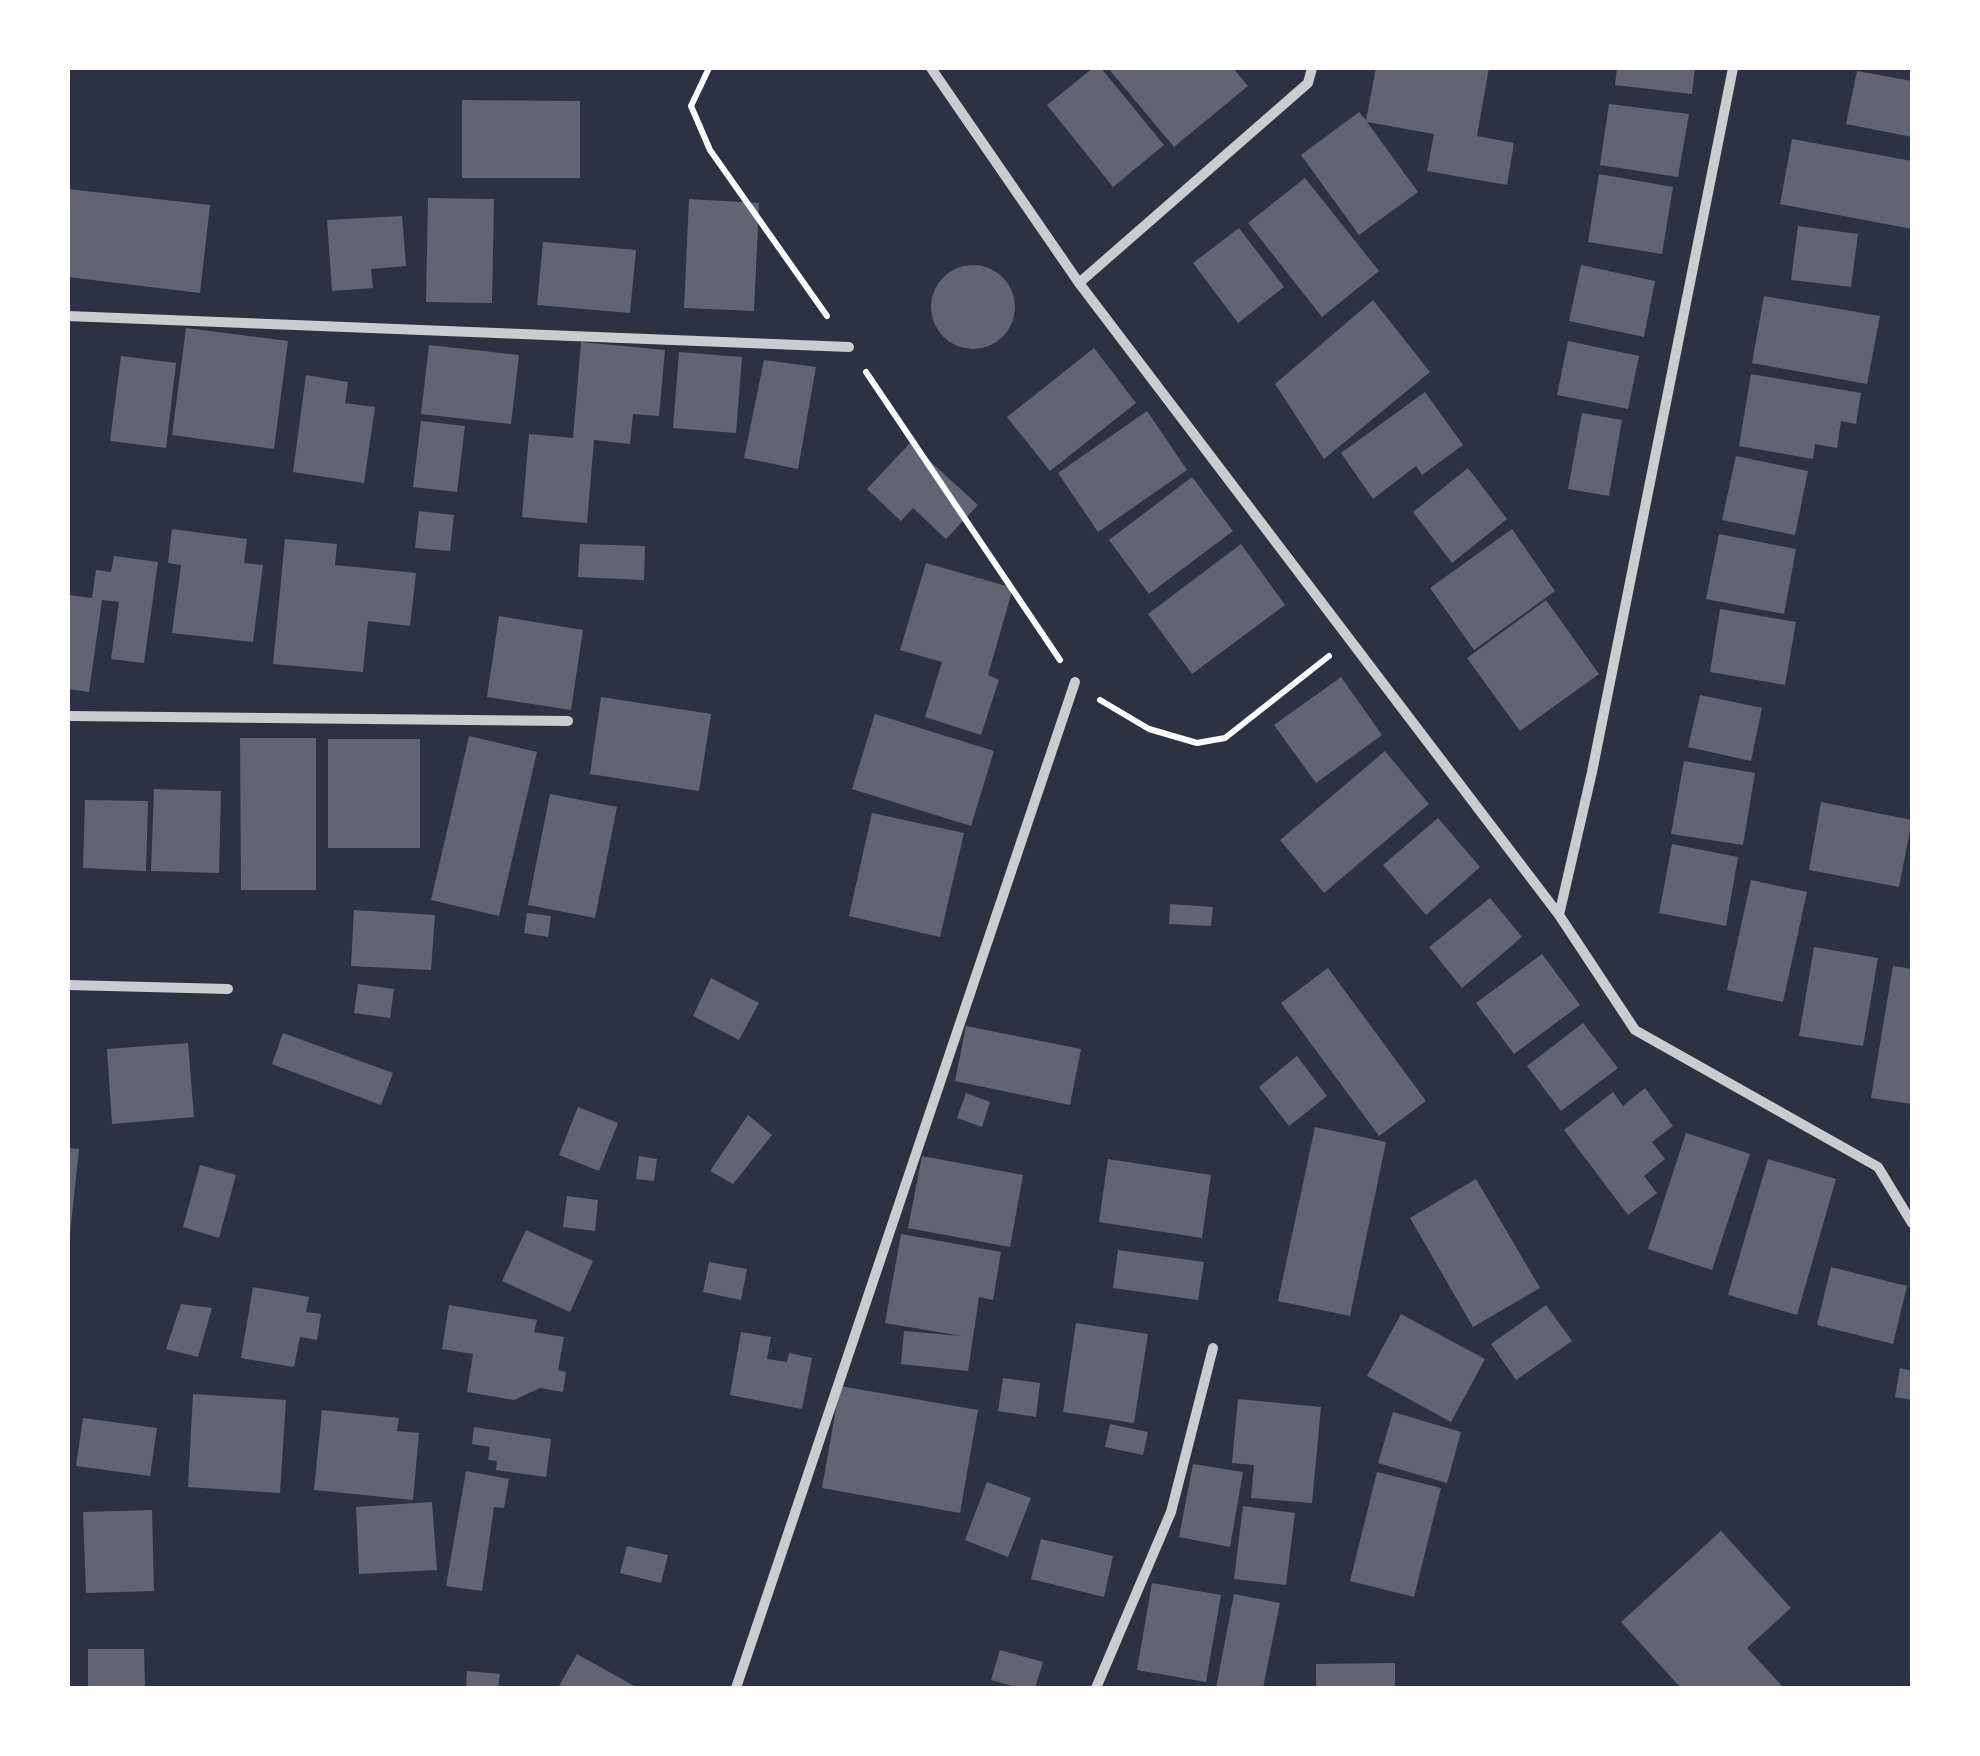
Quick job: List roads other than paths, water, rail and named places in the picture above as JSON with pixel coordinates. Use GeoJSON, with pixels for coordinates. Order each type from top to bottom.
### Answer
{"type":"FeatureCollection","features":[{"type":"Feature","properties":{"kind":"street"},"geometry":{"type":"LineString","coordinates":[[932,68],[1079,283],[1559,915],[1635,1030],[1878,1167],[1912,1222]]}},
{"type":"Feature","properties":{"kind":"street"},"geometry":{"type":"LineString","coordinates":[[1079,283],[1308,83],[1312,68]]}},
{"type":"Feature","properties":{"kind":"street"},"geometry":{"type":"LineString","coordinates":[[1559,915],[1592,772],[1734,68]]}},
{"type":"Feature","properties":{"kind":"street"},"geometry":{"type":"LineString","coordinates":[[68,316],[849,347]]}},
{"type":"Feature","properties":{"kind":"street"},"geometry":{"type":"LineString","coordinates":[[736,1688],[1075,682]]}},
{"type":"Feature","properties":{"kind":"street"},"geometry":{"type":"LineString","coordinates":[[68,716],[568,722]]}},
{"type":"Feature","properties":{"kind":"street"},"geometry":{"type":"LineString","coordinates":[[68,984],[228,989]]}},
{"type":"Feature","properties":{"kind":"street"},"geometry":{"type":"LineString","coordinates":[[1096,1688],[1171,1512],[1212,1348]]}}]}
